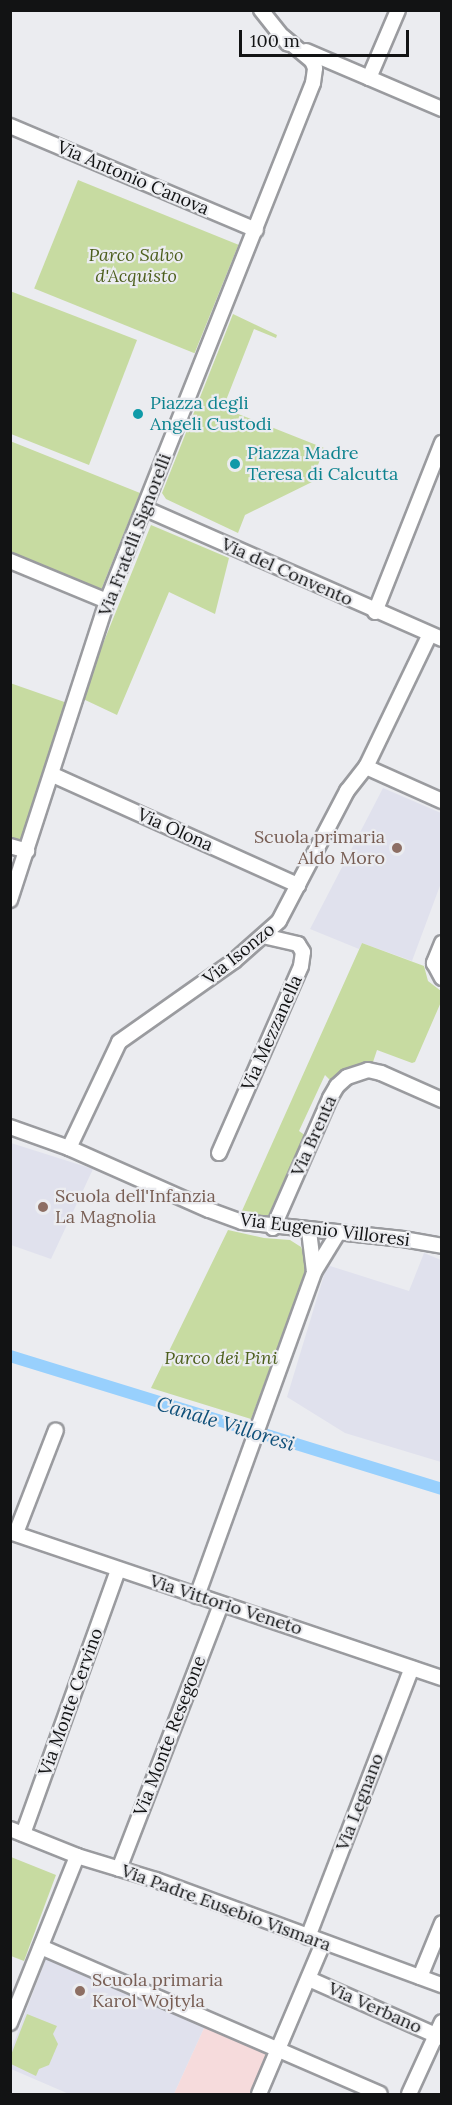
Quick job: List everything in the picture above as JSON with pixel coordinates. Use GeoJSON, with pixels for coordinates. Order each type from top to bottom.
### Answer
{"type":"FeatureCollection","features":[{"type":"Feature","properties":{"kind":"street"},"geometry":{"type":"LineString","coordinates":[[261,10],[314,75]]}},
{"type":"Feature","properties":{"kind":"street"},"geometry":{"type":"LineString","coordinates":[[369,78],[398,10]]}},
{"type":"Feature","properties":{"kind":"street"},"geometry":{"type":"LineString","coordinates":[[283,37],[300,48],[441,109]]}},
{"type":"Feature","properties":{"kind":"street"},"geometry":{"type":"LineString","coordinates":[[300,48],[312,61],[314,75]]}},
{"type":"Feature","properties":{"kind":"street","name":"Via Fratelli Signorelli"},"geometry":{"type":"LineString","coordinates":[[10,900],[53,775],[107,601],[146,509],[256,230],[314,75]]}},
{"type":"Feature","properties":{"kind":"street","name":"Via Antonio Canova"},"geometry":{"type":"LineString","coordinates":[[10,126],[256,230]]}},
{"type":"Feature","properties":{"kind":"street"},"geometry":{"type":"LineString","coordinates":[[375,612],[441,443]]}},
{"type":"Feature","properties":{"kind":"street","name":"Via del Convento"},"geometry":{"type":"LineString","coordinates":[[146,509],[435,637]]}},
{"type":"Feature","properties":{"kind":"street"},"geometry":{"type":"LineString","coordinates":[[10,561],[107,601]]}},
{"type":"Feature","properties":{"kind":"street","name":"Via Isonzo"},"geometry":{"type":"LineString","coordinates":[[69,1148],[119,1042],[198,988],[264,936],[279,921],[347,791],[366,767],[435,637]]}},
{"type":"Feature","properties":{"kind":"street"},"geometry":{"type":"LineString","coordinates":[[366,767],[441,801]]}},
{"type":"Feature","properties":{"kind":"street","name":"Via Olona"},"geometry":{"type":"LineString","coordinates":[[53,775],[298,885]]}},
{"type":"Feature","properties":{"kind":"street"},"geometry":{"type":"LineString","coordinates":[[10,846],[27,851]]}},
{"type":"Feature","properties":{"kind":"street","name":"Via Mezzanella"},"geometry":{"type":"LineString","coordinates":[[219,1154],[301,966],[303,952],[298,944],[264,936]]}},
{"type":"Feature","properties":{"kind":"street"},"geometry":{"type":"LineString","coordinates":[[441,943],[434,963],[441,978]]}},
{"type":"Feature","properties":{"kind":"street","name":"Via Brenta"},"geometry":{"type":"LineString","coordinates":[[273,1228],[330,1098],[337,1086],[347,1077],[368,1070],[381,1073],[441,1100]]}},
{"type":"Feature","properties":{"kind":"street","name":"Via Eugenio Villoresi"},"geometry":{"type":"LineString","coordinates":[[10,1127],[69,1148],[228,1218],[273,1228],[403,1239],[441,1246]]}},
{"type":"Feature","properties":{"kind":"street"},"geometry":{"type":"LineString","coordinates":[[309,1231],[314,1272]]}},
{"type":"Feature","properties":{"kind":"street"},"geometry":{"type":"LineString","coordinates":[[197,1596],[314,1272],[338,1233]]}},
{"type":"Feature","properties":{"kind":"street"},"geometry":{"type":"LineString","coordinates":[[12,1534],[56,1430]]}},
{"type":"Feature","properties":{"kind":"street","name":"Via Vittorio Veneto"},"geometry":{"type":"LineString","coordinates":[[12,1534],[441,1678]]}},
{"type":"Feature","properties":{"kind":"street","name":"Via Monte Cervino"},"geometry":{"type":"LineString","coordinates":[[17,1831],[118,1570]]}},
{"type":"Feature","properties":{"kind":"street","name":"Via Monte Resegone"},"geometry":{"type":"LineString","coordinates":[[119,1869],[221,1604]]}},
{"type":"Feature","properties":{"kind":"street","name":"Via Legnano"},"geometry":{"type":"LineString","coordinates":[[308,1937],[412,1668]]}},
{"type":"Feature","properties":{"kind":"street","name":"Via Padre Eusebio Vismara"},"geometry":{"type":"LineString","coordinates":[[17,1831],[77,1856],[441,1984]]}},
{"type":"Feature","properties":{"kind":"street"},"geometry":{"type":"LineString","coordinates":[[10,2023],[77,1856]]}},
{"type":"Feature","properties":{"kind":"street"},"geometry":{"type":"LineString","coordinates":[[420,1977],[441,1923]]}},
{"type":"Feature","properties":{"kind":"street"},"geometry":{"type":"LineString","coordinates":[[259,2094],[323,1943]]}},
{"type":"Feature","properties":{"kind":"street"},"geometry":{"type":"LineString","coordinates":[[41,1947],[380,2094]]}},
{"type":"Feature","properties":{"kind":"street","name":"Via Verbano"},"geometry":{"type":"LineString","coordinates":[[309,1979],[439,2032]]}},
{"type":"Feature","properties":{"kind":"street"},"geometry":{"type":"LineString","coordinates":[[409,2094],[439,2032]]}},
{"type":"Feature","properties":{"kind":"shaded area","name":"Scuola primaria Aldo Moro"},"geometry":{"type":"Polygon","coordinates":[[[383,788],[441,813],[441,883],[412,961],[362,943],[359,949],[310,929],[383,788]]]}},
{"type":"Feature","properties":{"kind":"shaded area","name":"Scuola dell'Infanzia La Magnolia"},"geometry":{"type":"Polygon","coordinates":[[[11,1143],[93,1169],[51,1259],[11,1245],[11,1143]]]}},
{"type":"Feature","properties":{"kind":"shaded area"},"geometry":{"type":"Polygon","coordinates":[[[424,1253],[441,1260],[441,1462],[345,1433],[287,1397],[327,1265],[409,1291],[424,1253]]]}},
{"type":"Feature","properties":{"kind":"shaded area","name":"Scuola primaria Karol Wojtyla"},"geometry":{"type":"Polygon","coordinates":[[[47,1956],[205,2026],[174,2094],[69,2094],[11,2069],[10,2053],[47,1956]]]}},
{"type":"Feature","properties":{"kind":"shaded area"},"geometry":{"type":"Polygon","coordinates":[[[205,2026],[267,2055],[253,2094],[174,2094],[205,2026]]]}},
{"type":"Feature","properties":{"kind":"green space","name":"Parco Salvo d'Acquisto"},"geometry":{"type":"Polygon","coordinates":[[[78,180],[238,245],[195,353],[34,288],[78,180]]]}},
{"type":"Feature","properties":{"kind":"green space"},"geometry":{"type":"Polygon","coordinates":[[[10,291],[137,340],[89,465],[11,434],[10,291]]]}},
{"type":"Feature","properties":{"kind":"green space"},"geometry":{"type":"Polygon","coordinates":[[[233,314],[277,335],[276,338],[254,329],[223,408],[324,448],[312,482],[245,515],[238,533],[166,499],[162,493],[233,314]]]}},
{"type":"Feature","properties":{"kind":"green space"},"geometry":{"type":"Polygon","coordinates":[[[10,441],[140,493],[101,590],[11,553],[10,441]]]}},
{"type":"Feature","properties":{"kind":"green space"},"geometry":{"type":"Polygon","coordinates":[[[151,525],[229,558],[215,614],[169,592],[117,715],[81,698],[151,525]]]}},
{"type":"Feature","properties":{"kind":"green space"},"geometry":{"type":"Polygon","coordinates":[[[10,683],[73,705],[23,842],[11,838],[10,683]]]}},
{"type":"Feature","properties":{"kind":"green space"},"geometry":{"type":"Polygon","coordinates":[[[362,943],[424,966],[428,981],[441,991],[441,1002],[415,1062],[412,1063],[377,1050],[372,1065],[350,1068],[332,1082],[325,1075],[299,1131],[306,1136],[272,1214],[264,1218],[241,1213],[362,943]]]}},
{"type":"Feature","properties":{"kind":"green space","name":"Parco dei Pini"},"geometry":{"type":"Polygon","coordinates":[[[228,1230],[264,1238],[290,1240],[301,1247],[307,1261],[306,1271],[251,1419],[151,1388],[228,1230]]]}},
{"type":"Feature","properties":{"kind":"green space"},"geometry":{"type":"Polygon","coordinates":[[[11,1857],[56,1875],[24,1961],[11,1956],[11,1857]]]}},
{"type":"Feature","properties":{"kind":"green space"},"geometry":{"type":"Polygon","coordinates":[[[27,2014],[57,2026],[53,2034],[58,2044],[49,2065],[39,2069],[36,2076],[11,2064],[11,2055],[27,2014]]]}},
{"type":"Feature","properties":{"kind":"waterway","name":"Canale Villoresi"},"geometry":{"type":"LineString","coordinates":[[10,1356],[442,1489]]}},
{"type":"Feature","properties":{"kind":"place","name":"Piazza degli Angeli Custodi"},"geometry":{"type":"Point","coordinates":[138,414]}},
{"type":"Feature","properties":{"kind":"place","name":"Piazza Madre Teresa di Calcutta"},"geometry":{"type":"Point","coordinates":[235,464]}},
{"type":"Feature","properties":{"kind":"place","name":"Scuola primaria Aldo Moro"},"geometry":{"type":"Point","coordinates":[397,848]}},
{"type":"Feature","properties":{"kind":"place","name":"Scuola dell'Infanzia La Magnolia"},"geometry":{"type":"Point","coordinates":[43,1207]}},
{"type":"Feature","properties":{"kind":"place","name":"Scuola primaria Karol Wojtyla"},"geometry":{"type":"Point","coordinates":[80,1991]}}]}
